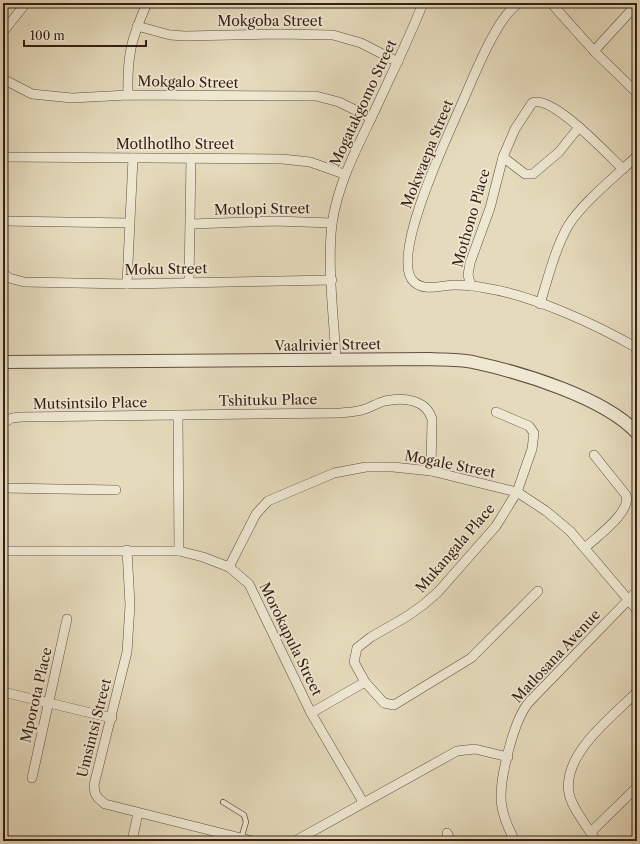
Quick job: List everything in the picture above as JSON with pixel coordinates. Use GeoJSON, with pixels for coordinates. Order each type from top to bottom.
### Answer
{"type":"FeatureCollection","features":[{"type":"Feature","properties":{"kind":"street"},"geometry":{"type":"LineString","coordinates":[[3,32],[26,3]]}},
{"type":"Feature","properties":{"kind":"street"},"geometry":{"type":"LineString","coordinates":[[128,95],[128,57],[137,26],[147,3]]}},
{"type":"Feature","properties":{"kind":"street","name":"Mokwaepa Street"},"geometry":{"type":"LineString","coordinates":[[518,3],[501,23],[474,72],[441,150],[420,206],[408,261],[410,277],[419,286],[472,286],[504,292],[540,304],[600,329],[637,348]]}},
{"type":"Feature","properties":{"kind":"street"},"geometry":{"type":"LineString","coordinates":[[551,3],[594,51],[637,93]]}},
{"type":"Feature","properties":{"kind":"street","name":"Mogatakgomo Street"},"geometry":{"type":"LineString","coordinates":[[336,360],[332,280],[332,223],[344,174],[398,62],[421,4]]}},
{"type":"Feature","properties":{"kind":"street"},"geometry":{"type":"LineString","coordinates":[[594,51],[635,4]]}},
{"type":"Feature","properties":{"kind":"street","name":"Mokgoba Street"},"geometry":{"type":"LineString","coordinates":[[137,26],[170,35],[185,36],[279,34],[333,35],[361,44],[398,62]]}},
{"type":"Feature","properties":{"kind":"street","name":"Mokgalo Street"},"geometry":{"type":"LineString","coordinates":[[3,79],[32,94],[72,98],[128,95],[316,96],[339,102],[371,118]]}},
{"type":"Feature","properties":{"kind":"street","name":"Mothono Place"},"geometry":{"type":"LineString","coordinates":[[472,286],[468,275],[470,263],[490,208],[503,157],[515,129],[530,105],[534,102],[542,102],[556,110],[579,127],[623,169]]}},
{"type":"Feature","properties":{"kind":"street","name":"Mothono Place"},"geometry":{"type":"LineString","coordinates":[[503,157],[525,174],[533,174],[559,152],[579,127]]}},
{"type":"Feature","properties":{"kind":"street"},"geometry":{"type":"LineString","coordinates":[[540,304],[561,241],[569,225],[588,203],[637,156]]}},
{"type":"Feature","properties":{"kind":"street","name":"Motlhotlho Street"},"geometry":{"type":"LineString","coordinates":[[3,157],[282,159],[310,162],[344,174]]}},
{"type":"Feature","properties":{"kind":"street"},"geometry":{"type":"LineString","coordinates":[[127,284],[133,158]]}},
{"type":"Feature","properties":{"kind":"street"},"geometry":{"type":"LineString","coordinates":[[189,282],[191,158]]}},
{"type":"Feature","properties":{"kind":"street"},"geometry":{"type":"LineString","coordinates":[[3,221],[129,223]]}},
{"type":"Feature","properties":{"kind":"street","name":"Motlopi Street"},"geometry":{"type":"LineString","coordinates":[[191,224],[275,221],[332,223]]}},
{"type":"Feature","properties":{"kind":"street","name":"Moku Street"},"geometry":{"type":"LineString","coordinates":[[3,273],[9,278],[24,282],[127,284],[332,280]]}},
{"type":"Feature","properties":{"kind":"street","name":"Vaalrivier Street"},"geometry":{"type":"LineString","coordinates":[[3,362],[431,359],[477,363],[556,387],[615,415],[637,433]]}},
{"type":"Feature","properties":{"kind":"street","name":"Tshituku Place"},"geometry":{"type":"LineString","coordinates":[[178,416],[340,413],[361,410],[384,401],[414,401],[427,409],[432,419],[431,471]]}},
{"type":"Feature","properties":{"kind":"street","name":"Mukangala Place"},"geometry":{"type":"LineString","coordinates":[[496,412],[529,426],[534,433],[532,449],[517,492],[496,526],[438,592],[406,617],[371,637],[357,648],[354,662],[365,682],[384,703],[394,705],[471,658],[538,591]]}},
{"type":"Feature","properties":{"kind":"street"},"geometry":{"type":"LineString","coordinates":[[178,416],[179,551]]}},
{"type":"Feature","properties":{"kind":"street","name":"Mutsintsilo Place"},"geometry":{"type":"LineString","coordinates":[[3,423],[12,418],[178,416]]}},
{"type":"Feature","properties":{"kind":"street"},"geometry":{"type":"LineString","coordinates":[[585,548],[623,512],[628,502],[626,495],[594,455]]}},
{"type":"Feature","properties":{"kind":"street","name":"Mogale Street"},"geometry":{"type":"LineString","coordinates":[[229,567],[256,514],[268,501],[286,492],[334,473],[366,467],[393,467],[431,471],[517,492],[559,521],[585,548],[637,610]]}},
{"type":"Feature","properties":{"kind":"street"},"geometry":{"type":"LineString","coordinates":[[3,488],[116,490]]}},
{"type":"Feature","properties":{"kind":"street","name":"Umsintsi Street"},"geometry":{"type":"LineString","coordinates":[[127,550],[129,629],[127,652],[112,718],[95,775],[95,793],[105,804],[241,840],[253,841]]}},
{"type":"Feature","properties":{"kind":"street","name":"Morokapula Street"},"geometry":{"type":"LineString","coordinates":[[3,551],[179,551],[203,557],[229,567],[249,584],[311,712],[363,802]]}},
{"type":"Feature","properties":{"kind":"street","name":"Matlosana Avenue"},"geometry":{"type":"LineString","coordinates":[[515,841],[509,830],[501,798],[508,757],[518,718],[525,706],[637,591]]}},
{"type":"Feature","properties":{"kind":"street","name":"Mporota Place"},"geometry":{"type":"LineString","coordinates":[[32,778],[68,619]]}},
{"type":"Feature","properties":{"kind":"street"},"geometry":{"type":"LineString","coordinates":[[311,712],[365,682]]}},
{"type":"Feature","properties":{"kind":"street"},"geometry":{"type":"LineString","coordinates":[[3,692],[112,718]]}},
{"type":"Feature","properties":{"kind":"street"},"geometry":{"type":"LineString","coordinates":[[596,841],[569,794],[568,783],[573,764],[577,755],[587,743],[637,692]]}},
{"type":"Feature","properties":{"kind":"street"},"geometry":{"type":"LineString","coordinates":[[295,841],[457,751],[475,749],[508,757]]}},
{"type":"Feature","properties":{"kind":"street"},"geometry":{"type":"LineString","coordinates":[[591,832],[637,787]]}},
{"type":"Feature","properties":{"kind":"street"},"geometry":{"type":"LineString","coordinates":[[132,841],[138,813]]}},
{"type":"Feature","properties":{"kind":"lane"},"geometry":{"type":"LineString","coordinates":[[223,802],[242,812],[246,817],[241,840]]}}]}
